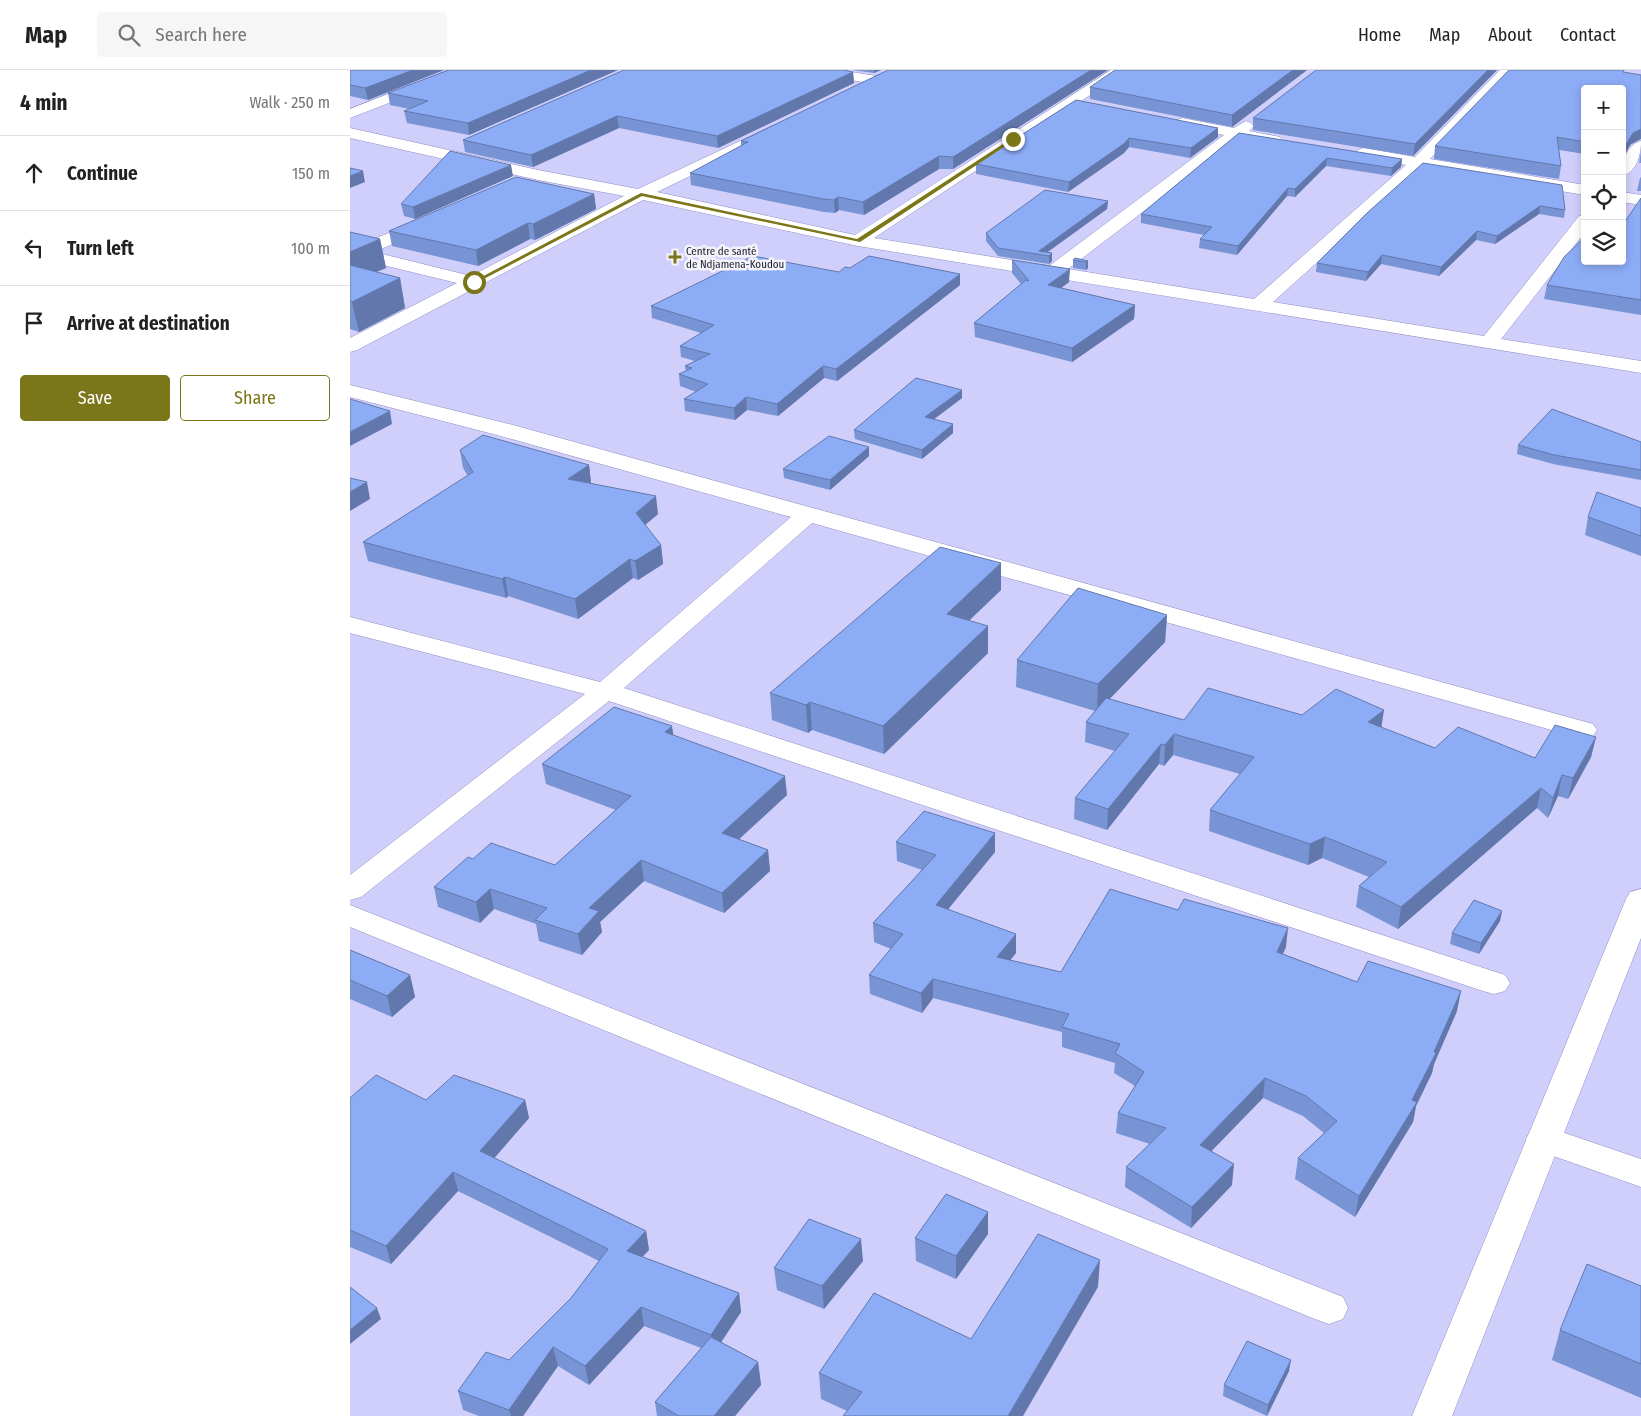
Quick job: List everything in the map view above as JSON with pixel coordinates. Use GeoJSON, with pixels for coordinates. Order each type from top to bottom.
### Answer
{"type":"FeatureCollection","features":[{"type":"Feature","properties":{"kind":"street"},"geometry":{"type":"LineString","coordinates":[[350,114],[462,70]]}},
{"type":"Feature","properties":{"kind":"street"},"geometry":{"type":"LineString","coordinates":[[809,70],[883,77],[851,93]]}},
{"type":"Feature","properties":{"kind":"street"},"geometry":{"type":"LineString","coordinates":[[858,241],[1121,70]]}},
{"type":"Feature","properties":{"kind":"street"},"geometry":{"type":"LineString","coordinates":[[1259,305],[1419,162],[1508,70]]}},
{"type":"Feature","properties":{"kind":"street"},"geometry":{"type":"LineString","coordinates":[[1072,102],[1092,106]]}},
{"type":"Feature","properties":{"kind":"street"},"geometry":{"type":"LineString","coordinates":[[1052,273],[1259,116]]}},
{"type":"Feature","properties":{"kind":"street"},"geometry":{"type":"LineString","coordinates":[[1169,121],[1294,143]]}},
{"type":"Feature","properties":{"kind":"street"},"geometry":{"type":"LineString","coordinates":[[350,346],[641,194],[790,122]]}},
{"type":"Feature","properties":{"kind":"street"},"geometry":{"type":"LineString","coordinates":[[350,133],[538,175],[641,194],[858,241],[1641,367]]}},
{"type":"Feature","properties":{"kind":"street"},"geometry":{"type":"LineString","coordinates":[[443,154],[470,142]]}},
{"type":"Feature","properties":{"kind":"street"},"geometry":{"type":"LineString","coordinates":[[1626,166],[1641,146]]}},
{"type":"Feature","properties":{"kind":"street"},"geometry":{"type":"LineString","coordinates":[[1352,151],[1581,189]]}},
{"type":"Feature","properties":{"kind":"street"},"geometry":{"type":"LineString","coordinates":[[511,187],[538,175]]}},
{"type":"Feature","properties":{"kind":"street"},"geometry":{"type":"LineString","coordinates":[[1626,197],[1641,200]]}},
{"type":"Feature","properties":{"kind":"street"},"geometry":{"type":"LineString","coordinates":[[353,253],[438,218]]}},
{"type":"Feature","properties":{"kind":"street"},"geometry":{"type":"LineString","coordinates":[[1488,343],[1581,225]]}},
{"type":"Feature","properties":{"kind":"street"},"geometry":{"type":"LineString","coordinates":[[353,253],[474,282]]}},
{"type":"Feature","properties":{"kind":"street"},"geometry":{"type":"LineString","coordinates":[[350,391],[505,430],[1583,730]]}},
{"type":"Feature","properties":{"kind":"street"},"geometry":{"type":"LineString","coordinates":[[350,890],[605,691],[807,515]]}},
{"type":"Feature","properties":{"kind":"street"},"geometry":{"type":"LineString","coordinates":[[350,625],[605,691],[1494,983]]}},
{"type":"Feature","properties":{"kind":"street"},"geometry":{"type":"LineString","coordinates":[[1432,1416],[1641,899]]}},
{"type":"Feature","properties":{"kind":"street"},"geometry":{"type":"LineString","coordinates":[[350,915],[1329,1308]]}},
{"type":"Feature","properties":{"kind":"street"},"geometry":{"type":"LineString","coordinates":[[1544,1139],[1641,1173]]}},
{"type":"Feature","properties":{"kind":"building"},"geometry":{"type":"Polygon","coordinates":[[[350,70],[413,70],[365,88],[350,85],[350,70]]]}},
{"type":"Feature","properties":{"kind":"building"},"geometry":{"type":"Polygon","coordinates":[[[449,70],[591,70],[468,123],[404,111],[428,101],[388,93],[449,70]]]}},
{"type":"Feature","properties":{"kind":"building"},"geometry":{"type":"Polygon","coordinates":[[[624,70],[843,70],[853,72],[717,136],[617,116],[531,155],[463,140],[624,70]]]}},
{"type":"Feature","properties":{"kind":"building"},"geometry":{"type":"Polygon","coordinates":[[[888,70],[1091,70],[953,157],[939,156],[863,202],[838,197],[834,200],[823,199],[690,173],[748,142],[741,141],[888,70]]]}},
{"type":"Feature","properties":{"kind":"building"},"geometry":{"type":"Polygon","coordinates":[[[1115,70],[1293,70],[1232,115],[1090,87],[1115,70]]]}},
{"type":"Feature","properties":{"kind":"building"},"geometry":{"type":"Polygon","coordinates":[[[1316,70],[1488,70],[1415,144],[1253,118],[1316,70]]]}},
{"type":"Feature","properties":{"kind":"building"},"geometry":{"type":"Polygon","coordinates":[[[1509,70],[1624,70],[1623,72],[1641,75],[1641,129],[1633,133],[1626,145],[1626,85],[1581,85],[1581,141],[1557,137],[1561,166],[1435,146],[1509,70]]]}},
{"type":"Feature","properties":{"kind":"building"},"geometry":{"type":"Polygon","coordinates":[[[1076,100],[1218,128],[1191,148],[1129,138],[1125,143],[1069,182],[976,164],[1076,100]]]}},
{"type":"Feature","properties":{"kind":"building"},"geometry":{"type":"Polygon","coordinates":[[[1239,133],[1402,159],[1392,168],[1327,158],[1295,189],[1288,188],[1238,246],[1200,239],[1212,227],[1141,214],[1239,133]]]}},
{"type":"Feature","properties":{"kind":"building"},"geometry":{"type":"Polygon","coordinates":[[[450,151],[511,165],[413,207],[401,204],[450,151]]]}},
{"type":"Feature","properties":{"kind":"building"},"geometry":{"type":"Polygon","coordinates":[[[1423,163],[1562,185],[1565,210],[1540,206],[1497,236],[1477,231],[1441,267],[1382,255],[1368,272],[1317,263],[1367,213],[1423,163]]]}},
{"type":"Feature","properties":{"kind":"building"},"geometry":{"type":"Polygon","coordinates":[[[350,168],[363,171],[350,176],[350,168]]]}},
{"type":"Feature","properties":{"kind":"building"},"geometry":{"type":"Polygon","coordinates":[[[516,177],[594,194],[533,224],[528,223],[476,250],[389,231],[516,177]]]}},
{"type":"Feature","properties":{"kind":"building"},"geometry":{"type":"Polygon","coordinates":[[[1045,190],[1108,201],[1039,251],[1052,253],[1049,256],[998,248],[986,233],[1045,190]]]}},
{"type":"Feature","properties":{"kind":"building"},"geometry":{"type":"Polygon","coordinates":[[[1641,198],[1641,300],[1547,285],[1564,257],[1581,241],[1581,265],[1626,265],[1626,220],[1641,198]]]}},
{"type":"Feature","properties":{"kind":"building"},"geometry":{"type":"Polygon","coordinates":[[[350,232],[380,239],[350,252],[350,232]]]}},
{"type":"Feature","properties":{"kind":"building"},"geometry":{"type":"Polygon","coordinates":[[[753,256],[839,272],[845,267],[850,268],[869,256],[960,274],[836,369],[823,366],[777,404],[746,397],[734,408],[684,399],[708,384],[679,374],[692,368],[685,366],[710,354],[680,346],[714,325],[651,306],[753,256]]]}},
{"type":"Feature","properties":{"kind":"building"},"geometry":{"type":"Polygon","coordinates":[[[1075,258],[1088,261],[1073,260],[1075,258]]]}},
{"type":"Feature","properties":{"kind":"building"},"geometry":{"type":"Polygon","coordinates":[[[1012,260],[1070,269],[1048,285],[1135,305],[1072,348],[974,323],[1026,280],[1029,281],[1012,260]]]}},
{"type":"Feature","properties":{"kind":"building"},"geometry":{"type":"Polygon","coordinates":[[[350,265],[400,278],[352,302],[350,301],[350,265]]]}},
{"type":"Feature","properties":{"kind":"building"},"geometry":{"type":"Polygon","coordinates":[[[916,378],[962,390],[925,417],[953,424],[922,450],[854,430],[916,378]]]}},
{"type":"Feature","properties":{"kind":"building"},"geometry":{"type":"Polygon","coordinates":[[[350,399],[390,411],[350,432],[350,399]]]}},
{"type":"Feature","properties":{"kind":"building"},"geometry":{"type":"Polygon","coordinates":[[[1552,409],[1641,442],[1641,470],[1554,455],[1518,445],[1552,409]]]}},
{"type":"Feature","properties":{"kind":"building"},"geometry":{"type":"Polygon","coordinates":[[[483,435],[589,465],[568,479],[656,496],[636,513],[661,545],[635,561],[630,559],[575,599],[505,577],[502,579],[363,542],[473,472],[460,450],[483,435]]]}},
{"type":"Feature","properties":{"kind":"building"},"geometry":{"type":"Polygon","coordinates":[[[829,436],[869,447],[830,480],[783,469],[829,436]]]}},
{"type":"Feature","properties":{"kind":"building"},"geometry":{"type":"Polygon","coordinates":[[[350,478],[367,482],[350,492],[350,478]]]}},
{"type":"Feature","properties":{"kind":"building"},"geometry":{"type":"Polygon","coordinates":[[[1597,492],[1641,508],[1641,536],[1588,517],[1597,492]]]}},
{"type":"Feature","properties":{"kind":"building"},"geometry":{"type":"Polygon","coordinates":[[[940,547],[1001,563],[947,614],[988,626],[883,726],[810,702],[806,705],[770,693],[940,547]]]}},
{"type":"Feature","properties":{"kind":"building"},"geometry":{"type":"Polygon","coordinates":[[[1078,588],[1167,615],[1098,684],[1017,660],[1078,588]]]}},
{"type":"Feature","properties":{"kind":"building"},"geometry":{"type":"Polygon","coordinates":[[[1208,688],[1302,715],[1336,689],[1384,710],[1368,722],[1435,748],[1458,727],[1535,758],[1555,725],[1596,737],[1573,778],[1562,775],[1553,798],[1541,788],[1401,907],[1359,886],[1387,862],[1325,837],[1310,844],[1210,810],[1254,757],[1174,734],[1165,745],[1161,744],[1108,809],[1075,798],[1129,734],[1086,722],[1106,698],[1184,720],[1208,688]]]}},
{"type":"Feature","properties":{"kind":"building"},"geometry":{"type":"Polygon","coordinates":[[[614,707],[672,726],[665,732],[785,776],[722,833],[768,850],[722,893],[641,860],[589,908],[599,911],[578,934],[535,920],[547,908],[490,889],[476,902],[434,887],[468,857],[473,859],[491,843],[555,865],[631,796],[542,764],[614,707]]]}},
{"type":"Feature","properties":{"kind":"building"},"geometry":{"type":"Polygon","coordinates":[[[924,811],[995,833],[936,905],[1016,934],[997,957],[1061,972],[1110,889],[1178,910],[1184,899],[1288,928],[1277,952],[1357,982],[1368,961],[1461,991],[1434,1052],[1436,1053],[1412,1100],[1417,1102],[1359,1196],[1298,1158],[1337,1121],[1306,1096],[1265,1078],[1200,1145],[1234,1164],[1192,1207],[1126,1167],[1166,1128],[1118,1113],[1144,1072],[1115,1053],[1120,1044],[1062,1027],[1069,1014],[933,979],[921,993],[869,975],[903,934],[873,923],[936,855],[896,842],[924,811]]]}},
{"type":"Feature","properties":{"kind":"building"},"geometry":{"type":"Polygon","coordinates":[[[1474,900],[1502,911],[1481,943],[1452,933],[1474,900]]]}},
{"type":"Feature","properties":{"kind":"building"},"geometry":{"type":"Polygon","coordinates":[[[350,950],[410,975],[387,996],[350,980],[350,950]]]}},
{"type":"Feature","properties":{"kind":"building"},"geometry":{"type":"Polygon","coordinates":[[[376,1075],[426,1100],[454,1075],[525,1100],[480,1151],[646,1231],[627,1251],[739,1293],[711,1335],[641,1307],[585,1366],[553,1347],[509,1410],[458,1391],[486,1352],[509,1360],[571,1298],[608,1249],[453,1172],[386,1246],[350,1230],[350,1098],[376,1075]]]}},
{"type":"Feature","properties":{"kind":"building"},"geometry":{"type":"Polygon","coordinates":[[[946,1194],[988,1212],[956,1256],[915,1238],[946,1194]]]}},
{"type":"Feature","properties":{"kind":"building"},"geometry":{"type":"Polygon","coordinates":[[[809,1219],[861,1239],[822,1286],[774,1268],[809,1219]]]}},
{"type":"Feature","properties":{"kind":"building"},"geometry":{"type":"Polygon","coordinates":[[[1038,1234],[1100,1260],[1008,1416],[843,1416],[862,1392],[819,1373],[874,1293],[971,1339],[1038,1234]]]}},
{"type":"Feature","properties":{"kind":"building"},"geometry":{"type":"Polygon","coordinates":[[[1587,1264],[1641,1286],[1641,1364],[1560,1330],[1587,1264]]]}},
{"type":"Feature","properties":{"kind":"building"},"geometry":{"type":"Polygon","coordinates":[[[350,1287],[377,1308],[350,1330],[350,1287]]]}},
{"type":"Feature","properties":{"kind":"building"},"geometry":{"type":"Polygon","coordinates":[[[711,1337],[758,1362],[714,1416],[679,1416],[655,1402],[711,1337]]]}},
{"type":"Feature","properties":{"kind":"building"},"geometry":{"type":"Polygon","coordinates":[[[1247,1341],[1291,1360],[1268,1405],[1224,1385],[1247,1341]]]}},
{"type":"Feature","properties":{"kind":"place","name":"Centre de santé de Ndjamena-Koudou"},"geometry":{"type":"Point","coordinates":[675,257]}},
{"type":"Feature","properties":{"kind":"route"},"geometry":{"type":"LineString","coordinates":[[474,282],[641,194],[858,241],[1013,139]]}}]}
